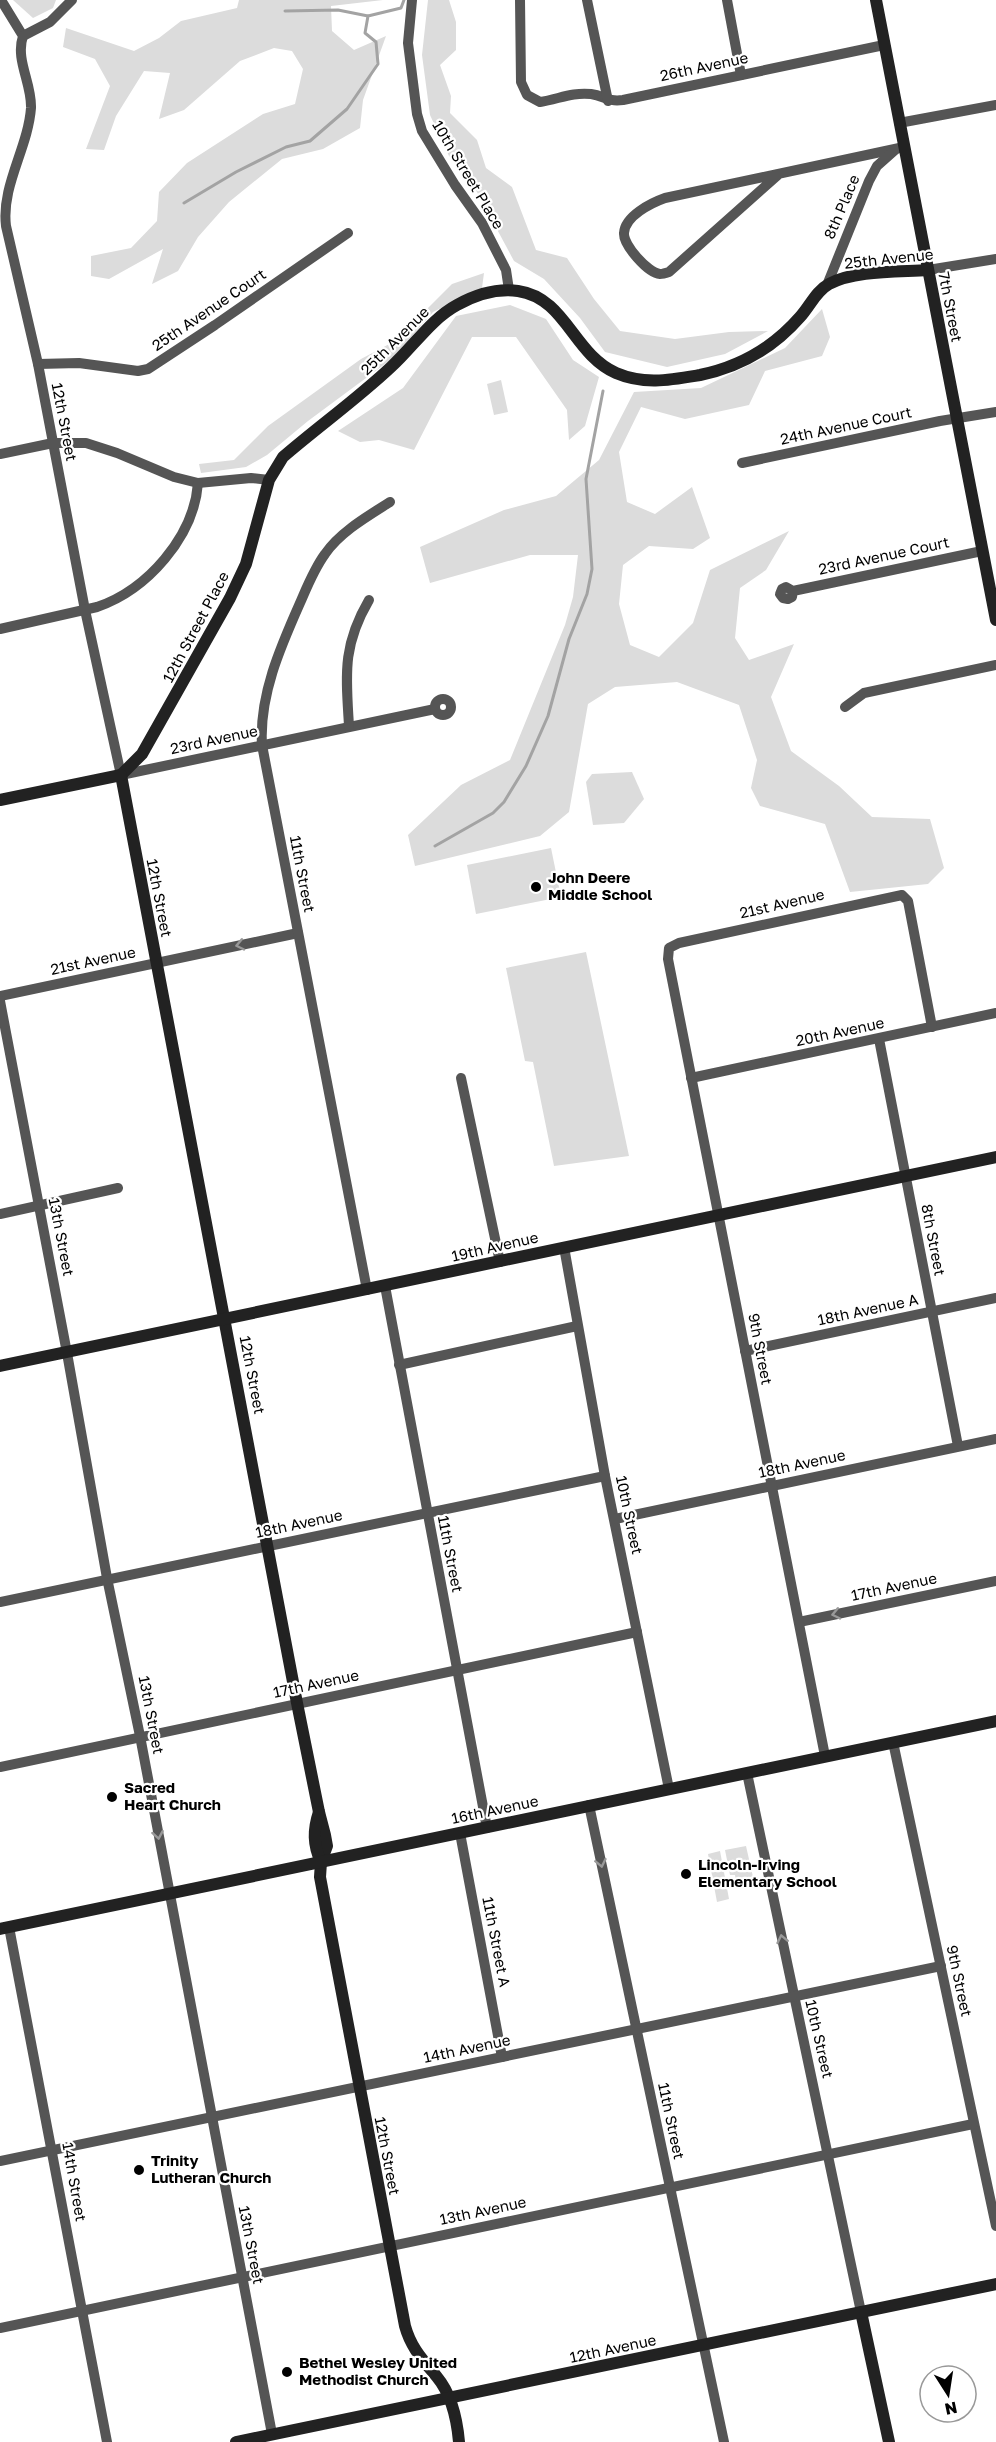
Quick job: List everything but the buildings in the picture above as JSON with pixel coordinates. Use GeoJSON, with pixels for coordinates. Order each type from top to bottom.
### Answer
{"type":"FeatureCollection","features":[{"type":"Feature","properties":{"kind":"street"},"geometry":{"type":"LineString","coordinates":[[1,0],[23,36],[50,22],[72,0]]}},
{"type":"Feature","properties":{"kind":"street","name":"10th Street Place"},"geometry":{"type":"LineString","coordinates":[[412,0],[408,43],[417,114],[422,131],[454,185],[482,223],[506,270],[509,290]]}},
{"type":"Feature","properties":{"kind":"street","name":"26th Avenue"},"geometry":{"type":"LineString","coordinates":[[520,0],[520,82],[532,99],[540,102],[577,93],[594,94],[608,101],[623,100],[884,45]]}},
{"type":"Feature","properties":{"kind":"street"},"geometry":{"type":"LineString","coordinates":[[587,0],[608,101]]}},
{"type":"Feature","properties":{"kind":"street"},"geometry":{"type":"LineString","coordinates":[[727,0],[741,75]]}},
{"type":"Feature","properties":{"kind":"street","name":"7th Street"},"geometry":{"type":"LineString","coordinates":[[876,0],[899,123],[900,148],[927,270],[982,551],[993,590],[996,620]]}},
{"type":"Feature","properties":{"kind":"street","name":"12th Street"},"geometry":{"type":"LineString","coordinates":[[23,36],[19,47],[30,94],[30,115],[5,209],[4,236],[38,364],[121,775],[297,1703],[323,1822],[327,1846],[321,1862],[320,1877],[358,2088],[407,2335],[417,2354],[438,2378],[450,2398],[459,2442]]}},
{"type":"Feature","properties":{"kind":"street"},"geometry":{"type":"LineString","coordinates":[[899,123],[996,105]]}},
{"type":"Feature","properties":{"kind":"street"},"geometry":{"type":"LineString","coordinates":[[779,174],[669,272],[659,274],[653,272],[625,243],[626,226],[650,205],[665,198],[900,148]]}},
{"type":"Feature","properties":{"kind":"street","name":"8th Place"},"geometry":{"type":"LineString","coordinates":[[827,285],[869,181],[877,166],[900,148]]}},
{"type":"Feature","properties":{"kind":"street","name":"25th Avenue Court"},"geometry":{"type":"LineString","coordinates":[[38,364],[79,363],[138,371],[148,369],[348,233]]}},
{"type":"Feature","properties":{"kind":"street","name":"25th Avenue"},"geometry":{"type":"LineString","coordinates":[[269,480],[283,457],[360,395],[411,348],[443,314],[476,297],[509,290],[531,294],[549,304],[589,354],[613,372],[635,380],[654,382],[724,369],[747,360],[779,339],[808,308],[817,293],[827,285],[851,276],[927,270],[996,259]]}},
{"type":"Feature","properties":{"kind":"street","name":"24th Avenue Court"},"geometry":{"type":"LineString","coordinates":[[742,463],[996,412]]}},
{"type":"Feature","properties":{"kind":"street"},"geometry":{"type":"LineString","coordinates":[[0,454],[53,443],[86,443],[174,477],[198,483],[251,478],[269,480]]}},
{"type":"Feature","properties":{"kind":"street","name":"12th Street Place"},"geometry":{"type":"LineString","coordinates":[[121,775],[142,754],[231,598],[246,564],[269,480]]}},
{"type":"Feature","properties":{"kind":"street"},"geometry":{"type":"LineString","coordinates":[[0,629],[111,603],[131,590],[167,556],[187,526],[197,496],[198,483]]}},
{"type":"Feature","properties":{"kind":"street","name":"11th Street"},"geometry":{"type":"LineString","coordinates":[[367,1290],[262,745],[261,730],[273,672],[311,580],[325,553],[339,538],[390,502]]}},
{"type":"Feature","properties":{"kind":"street","name":"23rd Avenue Court"},"geometry":{"type":"LineString","coordinates":[[793,591],[982,551]]}},
{"type":"Feature","properties":{"kind":"street"},"geometry":{"type":"LineString","coordinates":[[350,726],[346,661],[349,643],[369,600]]}},
{"type":"Feature","properties":{"kind":"street"},"geometry":{"type":"LineString","coordinates":[[845,707],[864,693],[996,665]]}},
{"type":"Feature","properties":{"kind":"street","name":"23rd Avenue"},"geometry":{"type":"LineString","coordinates":[[0,800],[435,709]]}},
{"type":"Feature","properties":{"kind":"street","name":"21st Avenue"},"geometry":{"type":"LineString","coordinates":[[669,948],[679,943],[902,895],[908,902],[932,1027]]}},
{"type":"Feature","properties":{"kind":"street","name":"21st Avenue"},"geometry":{"type":"LineString","coordinates":[[0,996],[298,933]]}},
{"type":"Feature","properties":{"kind":"street","name":"9th Street"},"geometry":{"type":"LineString","coordinates":[[669,948],[668,959],[825,1756]]}},
{"type":"Feature","properties":{"kind":"street","name":"13th Street"},"geometry":{"type":"LineString","coordinates":[[0,1001],[68,1353],[107,1578],[140,1736],[272,2434]]}},
{"type":"Feature","properties":{"kind":"street","name":"20th Avenue"},"geometry":{"type":"LineString","coordinates":[[691,1078],[996,1013]]}},
{"type":"Feature","properties":{"kind":"street","name":"8th Street"},"geometry":{"type":"LineString","coordinates":[[879,1039],[958,1446]]}},
{"type":"Feature","properties":{"kind":"street"},"geometry":{"type":"LineString","coordinates":[[461,1078],[500,1262]]}},
{"type":"Feature","properties":{"kind":"street","name":"19th Avenue"},"geometry":{"type":"LineString","coordinates":[[0,1366],[996,1157]]}},
{"type":"Feature","properties":{"kind":"street"},"geometry":{"type":"LineString","coordinates":[[0,1214],[118,1188]]}},
{"type":"Feature","properties":{"kind":"street","name":"10th Street"},"geometry":{"type":"LineString","coordinates":[[564,1247],[605,1476],[669,1789]]}},
{"type":"Feature","properties":{"kind":"street","name":"11th Street"},"geometry":{"type":"LineString","coordinates":[[385,1286],[487,1828]]}},
{"type":"Feature","properties":{"kind":"street","name":"18th Avenue A"},"geometry":{"type":"LineString","coordinates":[[745,1351],[996,1298]]}},
{"type":"Feature","properties":{"kind":"street"},"geometry":{"type":"LineString","coordinates":[[399,1365],[577,1326]]}},
{"type":"Feature","properties":{"kind":"street","name":"18th Avenue"},"geometry":{"type":"LineString","coordinates":[[615,1519],[996,1439]]}},
{"type":"Feature","properties":{"kind":"street","name":"18th Avenue"},"geometry":{"type":"LineString","coordinates":[[0,1602],[605,1476]]}},
{"type":"Feature","properties":{"kind":"street","name":"17th Avenue"},"geometry":{"type":"LineString","coordinates":[[799,1622],[996,1581]]}},
{"type":"Feature","properties":{"kind":"street","name":"17th Avenue"},"geometry":{"type":"LineString","coordinates":[[0,1767],[638,1632]]}},
{"type":"Feature","properties":{"kind":"street","name":"16th Avenue"},"geometry":{"type":"LineString","coordinates":[[4,1928],[996,1721]]}},
{"type":"Feature","properties":{"kind":"street","name":"9th Street"},"geometry":{"type":"LineString","coordinates":[[893,1742],[996,2226]]}},
{"type":"Feature","properties":{"kind":"street","name":"10th Street"},"geometry":{"type":"LineString","coordinates":[[747,1773],[861,2312]]}},
{"type":"Feature","properties":{"kind":"street","name":"11th Street"},"geometry":{"type":"LineString","coordinates":[[590,1805],[724,2442]]}},
{"type":"Feature","properties":{"kind":"street","name":"11th Street A"},"geometry":{"type":"LineString","coordinates":[[460,1833],[502,2057]]}},
{"type":"Feature","properties":{"kind":"street","name":"14th Street"},"geometry":{"type":"LineString","coordinates":[[4,1928],[53,2149],[107,2442]]}},
{"type":"Feature","properties":{"kind":"street","name":"14th Avenue"},"geometry":{"type":"LineString","coordinates":[[0,2161],[941,1966]]}},
{"type":"Feature","properties":{"kind":"street","name":"13th Avenue"},"geometry":{"type":"LineString","coordinates":[[0,2328],[973,2124]]}},
{"type":"Feature","properties":{"kind":"street","name":"12th Avenue"},"geometry":{"type":"LineString","coordinates":[[236,2442],[996,2284]]}},
{"type":"Feature","properties":{"kind":"street"},"geometry":{"type":"LineString","coordinates":[[861,2312],[889,2442]]}},
{"type":"Feature","properties":{"kind":"shaded area"},"geometry":{"type":"Polygon","coordinates":[[[13,0],[56,0],[53,8],[33,18],[13,0]]]}},
{"type":"Feature","properties":{"kind":"shaded area"},"geometry":{"type":"Polygon","coordinates":[[[239,0],[383,0],[331,6],[332,31],[354,50],[386,36],[363,100],[360,128],[323,149],[282,159],[229,202],[198,237],[178,271],[152,284],[163,249],[109,279],[91,276],[91,256],[131,248],[157,221],[159,192],[187,163],[263,114],[295,104],[303,69],[292,51],[274,48],[240,61],[184,110],[159,119],[170,73],[144,71],[116,116],[104,150],[86,149],[110,86],[95,59],[63,47],[66,28],[134,51],[159,38],[181,21],[237,8],[239,0]]]}},
{"type":"Feature","properties":{"kind":"shaded area"},"geometry":{"type":"Polygon","coordinates":[[[428,0],[449,0],[456,22],[456,50],[440,65],[451,96],[450,113],[477,140],[486,168],[512,187],[536,250],[567,258],[594,299],[620,331],[675,339],[729,332],[768,331],[725,354],[667,367],[605,352],[580,318],[544,279],[514,261],[471,181],[449,156],[430,115],[422,55],[428,0]]]}},
{"type":"Feature","properties":{"kind":"shaded area"},"geometry":{"type":"Polygon","coordinates":[[[484,273],[482,288],[433,312],[393,358],[308,421],[267,455],[246,467],[201,473],[199,464],[234,460],[268,426],[361,359],[395,341],[452,284],[484,273]]]}},
{"type":"Feature","properties":{"kind":"shaded area"},"geometry":{"type":"Polygon","coordinates":[[[510,305],[546,319],[573,360],[599,377],[585,426],[569,440],[567,410],[516,337],[472,337],[414,450],[379,440],[360,442],[338,431],[403,388],[456,316],[510,305]]]}},
{"type":"Feature","properties":{"kind":"shaded area"},"geometry":{"type":"Polygon","coordinates":[[[822,309],[830,337],[822,356],[765,371],[749,405],[685,419],[641,407],[619,452],[627,502],[655,514],[692,487],[710,538],[693,549],[649,546],[623,565],[619,604],[630,645],[659,657],[693,623],[710,570],[789,531],[766,570],[740,588],[735,638],[749,660],[794,644],[771,697],[791,751],[839,786],[872,817],[930,819],[944,868],[928,884],[850,892],[825,824],[760,806],[751,788],[757,760],[739,705],[677,682],[615,687],[588,704],[569,812],[540,836],[415,866],[408,835],[461,785],[510,760],[565,625],[573,597],[578,555],[530,555],[430,583],[420,547],[504,510],[556,496],[599,460],[634,392],[701,388],[785,348],[822,309]]]}},
{"type":"Feature","properties":{"kind":"shaded area"},"geometry":{"type":"Polygon","coordinates":[[[501,380],[508,412],[494,415],[487,384],[501,380]]]}},
{"type":"Feature","properties":{"kind":"shaded area"},"geometry":{"type":"Polygon","coordinates":[[[632,772],[644,799],[624,823],[593,825],[586,782],[592,774],[632,772]]]}},
{"type":"Feature","properties":{"kind":"shaded area"},"geometry":{"type":"Polygon","coordinates":[[[551,848],[561,897],[476,914],[467,865],[551,848]]]}},
{"type":"Feature","properties":{"kind":"shaded area"},"geometry":{"type":"Polygon","coordinates":[[[586,952],[629,1156],[554,1166],[533,1062],[525,1061],[506,968],[586,952]]]}},
{"type":"Feature","properties":{"kind":"shaded area"},"geometry":{"type":"Polygon","coordinates":[[[746,1846],[753,1877],[736,1881],[735,1875],[730,1875],[725,1850],[746,1846]]]}},
{"type":"Feature","properties":{"kind":"shaded area"},"geometry":{"type":"Polygon","coordinates":[[[720,1851],[729,1899],[717,1902],[708,1854],[720,1851]]]}},
{"type":"Feature","properties":{"kind":"waterway"},"geometry":{"type":"LineString","coordinates":[[184,203],[236,172],[286,147],[310,141],[347,109],[378,64],[376,42],[365,33],[368,16],[401,8],[404,0]]}},
{"type":"Feature","properties":{"kind":"waterway"},"geometry":{"type":"LineString","coordinates":[[285,11],[338,10],[368,16]]}},
{"type":"Feature","properties":{"kind":"waterway"},"geometry":{"type":"LineString","coordinates":[[435,846],[493,813],[504,802],[526,766],[548,716],[569,639],[587,594],[592,569],[586,479],[603,391]]}},
{"type":"Feature","properties":{"kind":"place","name":"John Deere Middle School"},"geometry":{"type":"Point","coordinates":[536,887]}},
{"type":"Feature","properties":{"kind":"place","name":"Sacred Heart Church"},"geometry":{"type":"Point","coordinates":[112,1797]}},
{"type":"Feature","properties":{"kind":"place","name":"Lincoln-Irving Elementary School"},"geometry":{"type":"Point","coordinates":[686,1874]}},
{"type":"Feature","properties":{"kind":"place","name":"Trinity Lutheran Church"},"geometry":{"type":"Point","coordinates":[139,2170]}},
{"type":"Feature","properties":{"kind":"place","name":"Bethel Wesley United Methodist Church"},"geometry":{"type":"Point","coordinates":[287,2372]}}]}
